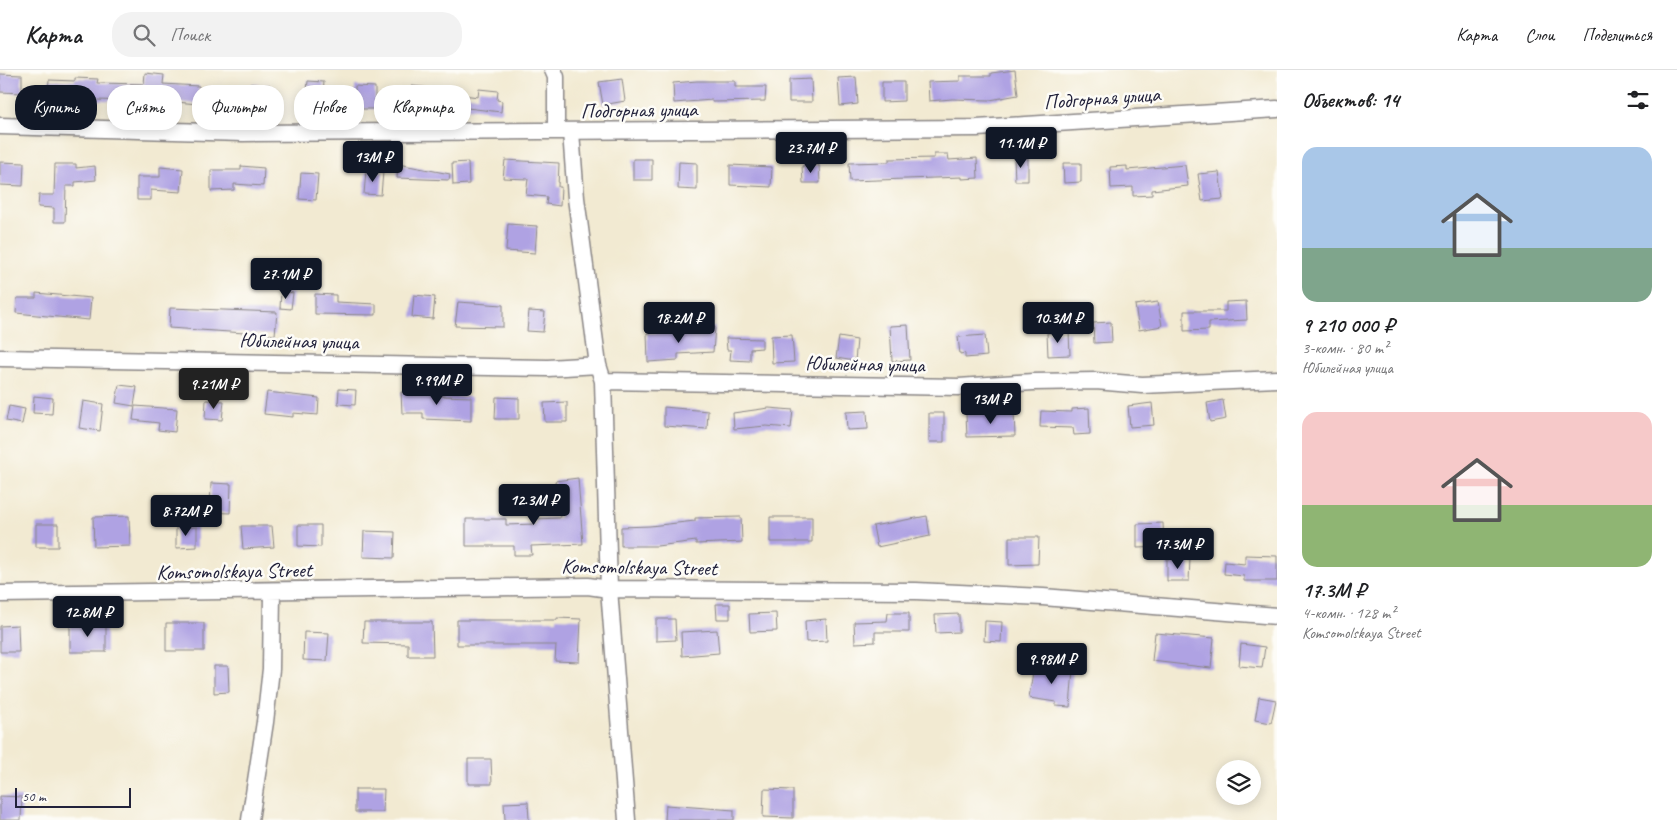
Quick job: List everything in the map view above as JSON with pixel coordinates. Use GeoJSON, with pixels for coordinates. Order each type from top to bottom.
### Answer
{"type":"FeatureCollection","features":[{"type":"Feature","properties":{"kind":"street"},"geometry":{"type":"LineString","coordinates":[[556,72],[576,198],[600,373],[609,589],[627,820]]}},
{"type":"Feature","properties":{"kind":"street","name":"Подгорная улица"},"geometry":{"type":"LineString","coordinates":[[0,126],[243,133],[977,128],[1277,109]]}},
{"type":"Feature","properties":{"kind":"street","name":"Юбилейная улица"},"geometry":{"type":"LineString","coordinates":[[0,358],[548,368],[600,373],[959,387],[1033,382],[1096,381],[1142,385],[1277,379]]}},
{"type":"Feature","properties":{"kind":"street","name":"Komsomolskaya Street"},"geometry":{"type":"LineString","coordinates":[[0,594],[272,592],[588,586],[609,589],[916,591],[1043,597],[1277,616]]}},
{"type":"Feature","properties":{"kind":"street"},"geometry":{"type":"LineString","coordinates":[[250,820],[271,669],[272,592]]}},
{"type":"Feature","properties":{"kind":"building"},"geometry":{"type":"Polygon","coordinates":[[[1015,70],[1018,95],[990,100],[952,99],[929,101],[928,82],[960,81],[960,76],[991,76],[991,73],[1015,70]]]}},
{"type":"Feature","properties":{"kind":"building"},"geometry":{"type":"Polygon","coordinates":[[[145,73],[164,75],[163,84],[181,85],[107,85],[107,100],[97,100],[97,85],[49,85],[49,80],[75,81],[75,78],[98,79],[97,83],[144,84],[145,73]]]}},
{"type":"Feature","properties":{"kind":"building"},"geometry":{"type":"Polygon","coordinates":[[[0,74],[22,75],[22,85],[15,85],[15,93],[0,92],[0,74]]]}},
{"type":"Feature","properties":{"kind":"building"},"geometry":{"type":"Polygon","coordinates":[[[856,77],[858,104],[840,106],[838,78],[856,77]]]}},
{"type":"Feature","properties":{"kind":"building"},"geometry":{"type":"Polygon","coordinates":[[[622,79],[625,101],[603,105],[599,82],[622,79]]]}},
{"type":"Feature","properties":{"kind":"building"},"geometry":{"type":"Polygon","coordinates":[[[811,79],[812,102],[789,102],[789,80],[811,79]]]}},
{"type":"Feature","properties":{"kind":"building"},"geometry":{"type":"Polygon","coordinates":[[[308,81],[324,82],[324,85],[308,85],[308,81]]]}},
{"type":"Feature","properties":{"kind":"building"},"geometry":{"type":"Polygon","coordinates":[[[735,81],[735,87],[766,87],[765,101],[712,102],[712,100],[674,103],[673,83],[735,81]]]}},
{"type":"Feature","properties":{"kind":"building"},"geometry":{"type":"Polygon","coordinates":[[[882,82],[904,82],[904,101],[882,102],[882,82]]]}},
{"type":"Feature","properties":{"kind":"building"},"geometry":{"type":"Polygon","coordinates":[[[182,85],[192,86],[192,103],[182,103],[182,85]]]}},
{"type":"Feature","properties":{"kind":"building"},"geometry":{"type":"Polygon","coordinates":[[[364,86],[374,87],[374,109],[364,109],[364,86]]]}},
{"type":"Feature","properties":{"kind":"building"},"geometry":{"type":"Polygon","coordinates":[[[479,89],[498,91],[497,100],[502,101],[501,112],[471,108],[471,96],[478,97],[479,89]]]}},
{"type":"Feature","properties":{"kind":"building"},"geometry":{"type":"Polygon","coordinates":[[[934,154],[948,154],[949,160],[977,158],[978,178],[850,181],[849,163],[889,162],[889,159],[934,158],[934,154]]]}},
{"type":"Feature","properties":{"kind":"building"},"geometry":{"type":"Polygon","coordinates":[[[1014,158],[1028,158],[1028,181],[1015,181],[1014,158]]]}},
{"type":"Feature","properties":{"kind":"building"},"geometry":{"type":"Polygon","coordinates":[[[633,159],[652,159],[652,180],[633,180],[633,159]]]}},
{"type":"Feature","properties":{"kind":"building"},"geometry":{"type":"Polygon","coordinates":[[[505,160],[559,163],[558,187],[561,187],[560,206],[546,204],[547,197],[526,195],[528,179],[503,178],[505,160]]]}},
{"type":"Feature","properties":{"kind":"building"},"geometry":{"type":"Polygon","coordinates":[[[0,162],[24,163],[23,186],[0,185],[0,162]]]}},
{"type":"Feature","properties":{"kind":"building"},"geometry":{"type":"Polygon","coordinates":[[[468,162],[469,184],[453,185],[452,163],[468,162]]]}},
{"type":"Feature","properties":{"kind":"building"},"geometry":{"type":"Polygon","coordinates":[[[679,162],[697,163],[697,190],[678,189],[679,162]]]}},
{"type":"Feature","properties":{"kind":"building"},"geometry":{"type":"Polygon","coordinates":[[[1063,163],[1081,163],[1081,182],[1064,183],[1063,163]]]}},
{"type":"Feature","properties":{"kind":"building"},"geometry":{"type":"Polygon","coordinates":[[[55,164],[76,164],[76,168],[95,166],[96,180],[75,182],[75,186],[66,186],[65,222],[54,222],[54,208],[38,207],[39,195],[54,195],[55,164]]]}},
{"type":"Feature","properties":{"kind":"building"},"geometry":{"type":"Polygon","coordinates":[[[398,164],[450,174],[449,180],[397,178],[398,164]]]}},
{"type":"Feature","properties":{"kind":"building"},"geometry":{"type":"Polygon","coordinates":[[[730,165],[772,167],[771,187],[730,185],[730,165]]]}},
{"type":"Feature","properties":{"kind":"building"},"geometry":{"type":"Polygon","coordinates":[[[819,165],[820,183],[803,183],[802,166],[819,165]]]}},
{"type":"Feature","properties":{"kind":"building"},"geometry":{"type":"Polygon","coordinates":[[[1185,165],[1188,186],[1152,190],[1152,195],[1133,196],[1133,187],[1111,188],[1110,167],[1127,166],[1127,170],[1185,165]]]}},
{"type":"Feature","properties":{"kind":"building"},"geometry":{"type":"Polygon","coordinates":[[[241,166],[264,168],[263,186],[234,184],[234,190],[211,191],[211,170],[241,170],[241,166]]]}},
{"type":"Feature","properties":{"kind":"building"},"geometry":{"type":"Polygon","coordinates":[[[160,167],[183,169],[181,192],[151,190],[151,200],[137,200],[137,177],[160,177],[160,167]]]}},
{"type":"Feature","properties":{"kind":"building"},"geometry":{"type":"Polygon","coordinates":[[[366,171],[383,172],[381,195],[364,194],[366,171]]]}},
{"type":"Feature","properties":{"kind":"building"},"geometry":{"type":"Polygon","coordinates":[[[1219,172],[1223,199],[1202,201],[1198,174],[1219,172]]]}},
{"type":"Feature","properties":{"kind":"building"},"geometry":{"type":"Polygon","coordinates":[[[301,173],[318,174],[316,200],[299,199],[301,173]]]}},
{"type":"Feature","properties":{"kind":"building"},"geometry":{"type":"Polygon","coordinates":[[[508,224],[537,226],[535,253],[506,251],[508,224]]]}},
{"type":"Feature","properties":{"kind":"building"},"geometry":{"type":"Polygon","coordinates":[[[281,291],[293,293],[291,309],[280,308],[281,291]]]}},
{"type":"Feature","properties":{"kind":"building"},"geometry":{"type":"Polygon","coordinates":[[[36,293],[91,298],[89,320],[16,313],[17,298],[36,298],[36,293]]]}},
{"type":"Feature","properties":{"kind":"building"},"geometry":{"type":"Polygon","coordinates":[[[315,294],[336,295],[336,302],[376,304],[376,315],[315,314],[315,294]]]}},
{"type":"Feature","properties":{"kind":"building"},"geometry":{"type":"Polygon","coordinates":[[[414,295],[435,297],[433,319],[412,317],[414,295]]]}},
{"type":"Feature","properties":{"kind":"building"},"geometry":{"type":"Polygon","coordinates":[[[1246,301],[1247,320],[1209,322],[1209,330],[1184,331],[1184,311],[1226,311],[1226,302],[1246,301]]]}},
{"type":"Feature","properties":{"kind":"building"},"geometry":{"type":"Polygon","coordinates":[[[458,302],[503,305],[503,327],[455,326],[458,302]]]}},
{"type":"Feature","properties":{"kind":"building"},"geometry":{"type":"Polygon","coordinates":[[[1158,302],[1162,326],[1139,330],[1135,305],[1158,302]]]}},
{"type":"Feature","properties":{"kind":"building"},"geometry":{"type":"Polygon","coordinates":[[[170,308],[277,312],[275,335],[169,328],[170,308]]]}},
{"type":"Feature","properties":{"kind":"building"},"geometry":{"type":"Polygon","coordinates":[[[529,311],[545,312],[543,332],[527,331],[529,311]]]}},
{"type":"Feature","properties":{"kind":"building"},"geometry":{"type":"Polygon","coordinates":[[[1111,322],[1112,342],[1094,343],[1093,323],[1111,322]]]}},
{"type":"Feature","properties":{"kind":"building"},"geometry":{"type":"Polygon","coordinates":[[[908,325],[910,360],[892,361],[890,326],[908,325]]]}},
{"type":"Feature","properties":{"kind":"building"},"geometry":{"type":"Polygon","coordinates":[[[715,327],[713,352],[678,354],[678,360],[648,362],[647,333],[698,331],[698,328],[715,327]]]}},
{"type":"Feature","properties":{"kind":"building"},"geometry":{"type":"Polygon","coordinates":[[[1069,332],[1070,355],[1048,356],[1047,333],[1069,332]]]}},
{"type":"Feature","properties":{"kind":"building"},"geometry":{"type":"Polygon","coordinates":[[[792,335],[794,362],[772,363],[771,336],[792,335]]]}},
{"type":"Feature","properties":{"kind":"building"},"geometry":{"type":"Polygon","coordinates":[[[985,335],[987,356],[965,358],[965,353],[960,354],[958,337],[985,335]]]}},
{"type":"Feature","properties":{"kind":"building"},"geometry":{"type":"Polygon","coordinates":[[[839,337],[857,340],[855,361],[836,358],[839,337]]]}},
{"type":"Feature","properties":{"kind":"building"},"geometry":{"type":"Polygon","coordinates":[[[726,338],[762,339],[762,348],[750,349],[750,361],[730,360],[731,350],[727,350],[726,338]]]}},
{"type":"Feature","properties":{"kind":"building"},"geometry":{"type":"Polygon","coordinates":[[[119,385],[137,387],[134,406],[116,403],[119,385]]]}},
{"type":"Feature","properties":{"kind":"building"},"geometry":{"type":"Polygon","coordinates":[[[339,389],[356,390],[355,405],[338,404],[339,389]]]}},
{"type":"Feature","properties":{"kind":"building"},"geometry":{"type":"Polygon","coordinates":[[[419,391],[442,394],[442,396],[471,397],[471,421],[423,419],[423,413],[402,413],[401,392],[419,391]]]}},
{"type":"Feature","properties":{"kind":"building"},"geometry":{"type":"Polygon","coordinates":[[[267,392],[319,398],[318,415],[293,413],[293,417],[264,414],[267,392]]]}},
{"type":"Feature","properties":{"kind":"building"},"geometry":{"type":"Polygon","coordinates":[[[34,396],[53,398],[52,414],[33,413],[34,396]]]}},
{"type":"Feature","properties":{"kind":"building"},"geometry":{"type":"Polygon","coordinates":[[[496,397],[519,398],[519,419],[495,419],[496,397]]]}},
{"type":"Feature","properties":{"kind":"building"},"geometry":{"type":"Polygon","coordinates":[[[206,400],[224,401],[222,420],[205,419],[206,400]]]}},
{"type":"Feature","properties":{"kind":"building"},"geometry":{"type":"Polygon","coordinates":[[[1223,400],[1226,419],[1210,422],[1207,403],[1223,400]]]}},
{"type":"Feature","properties":{"kind":"building"},"geometry":{"type":"Polygon","coordinates":[[[83,401],[103,404],[100,431],[79,428],[83,401]]]}},
{"type":"Feature","properties":{"kind":"building"},"geometry":{"type":"Polygon","coordinates":[[[567,402],[567,422],[545,422],[544,403],[567,402]]]}},
{"type":"Feature","properties":{"kind":"building"},"geometry":{"type":"Polygon","coordinates":[[[1152,403],[1154,425],[1130,427],[1128,406],[1152,403]]]}},
{"type":"Feature","properties":{"kind":"building"},"geometry":{"type":"Polygon","coordinates":[[[9,406],[25,409],[22,424],[6,421],[9,406]]]}},
{"type":"Feature","properties":{"kind":"building"},"geometry":{"type":"Polygon","coordinates":[[[135,406],[177,409],[175,432],[158,430],[159,423],[133,420],[135,406]]]}},
{"type":"Feature","properties":{"kind":"building"},"geometry":{"type":"Polygon","coordinates":[[[664,407],[708,411],[707,429],[664,426],[664,407]]]}},
{"type":"Feature","properties":{"kind":"building"},"geometry":{"type":"Polygon","coordinates":[[[769,408],[793,410],[791,428],[766,426],[734,429],[733,413],[769,408]]]}},
{"type":"Feature","properties":{"kind":"building"},"geometry":{"type":"Polygon","coordinates":[[[1089,408],[1090,434],[1074,435],[1073,428],[1040,427],[1041,411],[1072,412],[1072,409],[1089,408]]]}},
{"type":"Feature","properties":{"kind":"building"},"geometry":{"type":"Polygon","coordinates":[[[867,411],[868,429],[847,430],[846,412],[867,411]]]}},
{"type":"Feature","properties":{"kind":"building"},"geometry":{"type":"Polygon","coordinates":[[[929,413],[944,413],[944,442],[929,442],[929,413]]]}},
{"type":"Feature","properties":{"kind":"building"},"geometry":{"type":"Polygon","coordinates":[[[1014,413],[1015,436],[967,437],[966,414],[1014,413]]]}},
{"type":"Feature","properties":{"kind":"building"},"geometry":{"type":"Polygon","coordinates":[[[578,478],[583,544],[531,546],[532,555],[514,555],[514,546],[466,546],[466,519],[506,519],[506,525],[535,524],[535,519],[560,518],[555,481],[578,478]]]}},
{"type":"Feature","properties":{"kind":"building"},"geometry":{"type":"Polygon","coordinates":[[[211,483],[231,484],[230,513],[210,512],[211,483]]]}},
{"type":"Feature","properties":{"kind":"building"},"geometry":{"type":"Polygon","coordinates":[[[129,516],[130,546],[94,547],[93,517],[129,516]]]}},
{"type":"Feature","properties":{"kind":"building"},"geometry":{"type":"Polygon","coordinates":[[[927,516],[930,536],[877,547],[873,526],[927,516]]]}},
{"type":"Feature","properties":{"kind":"building"},"geometry":{"type":"Polygon","coordinates":[[[741,517],[742,542],[696,544],[696,541],[657,546],[621,546],[621,527],[695,521],[695,518],[741,517]]]}},
{"type":"Feature","properties":{"kind":"building"},"geometry":{"type":"Polygon","coordinates":[[[770,517],[812,517],[812,542],[770,542],[770,517]]]}},
{"type":"Feature","properties":{"kind":"building"},"geometry":{"type":"Polygon","coordinates":[[[1163,523],[1164,547],[1137,548],[1137,524],[1163,523]]]}},
{"type":"Feature","properties":{"kind":"building"},"geometry":{"type":"Polygon","coordinates":[[[36,524],[58,524],[58,547],[36,547],[36,524]]]}},
{"type":"Feature","properties":{"kind":"building"},"geometry":{"type":"Polygon","coordinates":[[[298,525],[321,525],[321,547],[298,546],[298,525]]]}},
{"type":"Feature","properties":{"kind":"building"},"geometry":{"type":"Polygon","coordinates":[[[241,526],[272,526],[274,547],[243,549],[241,526]]]}},
{"type":"Feature","properties":{"kind":"building"},"geometry":{"type":"Polygon","coordinates":[[[176,527],[197,527],[197,547],[176,548],[176,527]]]}},
{"type":"Feature","properties":{"kind":"building"},"geometry":{"type":"Polygon","coordinates":[[[364,531],[395,532],[394,558],[363,557],[364,531]]]}},
{"type":"Feature","properties":{"kind":"building"},"geometry":{"type":"Polygon","coordinates":[[[1009,537],[1039,537],[1038,564],[1009,565],[1009,537]]]}},
{"type":"Feature","properties":{"kind":"building"},"geometry":{"type":"Polygon","coordinates":[[[1245,555],[1277,556],[1277,581],[1244,581],[1244,576],[1224,574],[1225,562],[1245,564],[1245,555]]]}},
{"type":"Feature","properties":{"kind":"building"},"geometry":{"type":"Polygon","coordinates":[[[1167,559],[1190,559],[1189,581],[1167,581],[1167,559]]]}},
{"type":"Feature","properties":{"kind":"building"},"geometry":{"type":"Polygon","coordinates":[[[716,604],[730,604],[730,619],[717,619],[716,604]]]}},
{"type":"Feature","properties":{"kind":"building"},"geometry":{"type":"Polygon","coordinates":[[[776,613],[777,631],[750,632],[749,614],[776,613]]]}},
{"type":"Feature","properties":{"kind":"building"},"geometry":{"type":"Polygon","coordinates":[[[888,613],[909,613],[909,632],[875,632],[875,642],[855,643],[854,622],[887,621],[888,613]]]}},
{"type":"Feature","properties":{"kind":"building"},"geometry":{"type":"Polygon","coordinates":[[[959,614],[959,632],[936,633],[935,615],[959,614]]]}},
{"type":"Feature","properties":{"kind":"building"},"geometry":{"type":"Polygon","coordinates":[[[557,618],[581,619],[579,662],[555,661],[556,645],[457,645],[457,620],[557,620],[557,618]]]}},
{"type":"Feature","properties":{"kind":"building"},"geometry":{"type":"Polygon","coordinates":[[[656,619],[675,619],[676,640],[656,641],[656,619]]]}},
{"type":"Feature","properties":{"kind":"building"},"geometry":{"type":"Polygon","coordinates":[[[826,619],[827,641],[806,642],[805,621],[826,619]]]}},
{"type":"Feature","properties":{"kind":"building"},"geometry":{"type":"Polygon","coordinates":[[[985,621],[1002,622],[1001,642],[984,641],[985,621]]]}},
{"type":"Feature","properties":{"kind":"building"},"geometry":{"type":"Polygon","coordinates":[[[364,622],[432,622],[433,656],[408,656],[408,644],[363,643],[364,622]]]}},
{"type":"Feature","properties":{"kind":"building"},"geometry":{"type":"Polygon","coordinates":[[[166,623],[204,623],[204,651],[166,651],[166,623]]]}},
{"type":"Feature","properties":{"kind":"building"},"geometry":{"type":"Polygon","coordinates":[[[70,624],[106,624],[106,652],[70,652],[70,624]]]}},
{"type":"Feature","properties":{"kind":"building"},"geometry":{"type":"Polygon","coordinates":[[[18,625],[19,652],[0,652],[0,626],[18,625]]]}},
{"type":"Feature","properties":{"kind":"building"},"geometry":{"type":"Polygon","coordinates":[[[717,630],[719,653],[682,656],[681,632],[717,630]]]}},
{"type":"Feature","properties":{"kind":"building"},"geometry":{"type":"Polygon","coordinates":[[[304,632],[329,633],[327,661],[303,660],[304,632]]]}},
{"type":"Feature","properties":{"kind":"building"},"geometry":{"type":"Polygon","coordinates":[[[1155,633],[1214,638],[1211,668],[1152,661],[1155,633]]]}},
{"type":"Feature","properties":{"kind":"building"},"geometry":{"type":"Polygon","coordinates":[[[1241,644],[1265,647],[1262,668],[1239,666],[1241,644]]]}},
{"type":"Feature","properties":{"kind":"building"},"geometry":{"type":"Polygon","coordinates":[[[1034,665],[1073,669],[1070,707],[1056,706],[1056,702],[1029,698],[1034,665]]]}},
{"type":"Feature","properties":{"kind":"building"},"geometry":{"type":"Polygon","coordinates":[[[214,666],[228,666],[229,692],[214,693],[214,666]]]}},
{"type":"Feature","properties":{"kind":"building"},"geometry":{"type":"Polygon","coordinates":[[[1259,697],[1276,700],[1271,723],[1255,720],[1259,697]]]}},
{"type":"Feature","properties":{"kind":"building"},"geometry":{"type":"Polygon","coordinates":[[[468,759],[491,759],[492,784],[468,784],[468,759]]]}},
{"type":"Feature","properties":{"kind":"building"},"geometry":{"type":"Polygon","coordinates":[[[355,789],[384,789],[383,812],[355,812],[355,789]]]}},
{"type":"Feature","properties":{"kind":"building"},"geometry":{"type":"Polygon","coordinates":[[[764,789],[793,790],[793,818],[763,817],[764,789]]]}},
{"type":"Feature","properties":{"kind":"building"},"geometry":{"type":"Polygon","coordinates":[[[0,796],[22,797],[21,820],[0,820],[0,796]]]}},
{"type":"Feature","properties":{"kind":"building"},"geometry":{"type":"Polygon","coordinates":[[[528,802],[529,820],[505,820],[504,803],[528,802]]]}},
{"type":"Feature","properties":{"kind":"building"},"geometry":{"type":"Polygon","coordinates":[[[666,805],[734,810],[734,820],[665,820],[666,805]]]}}]}
